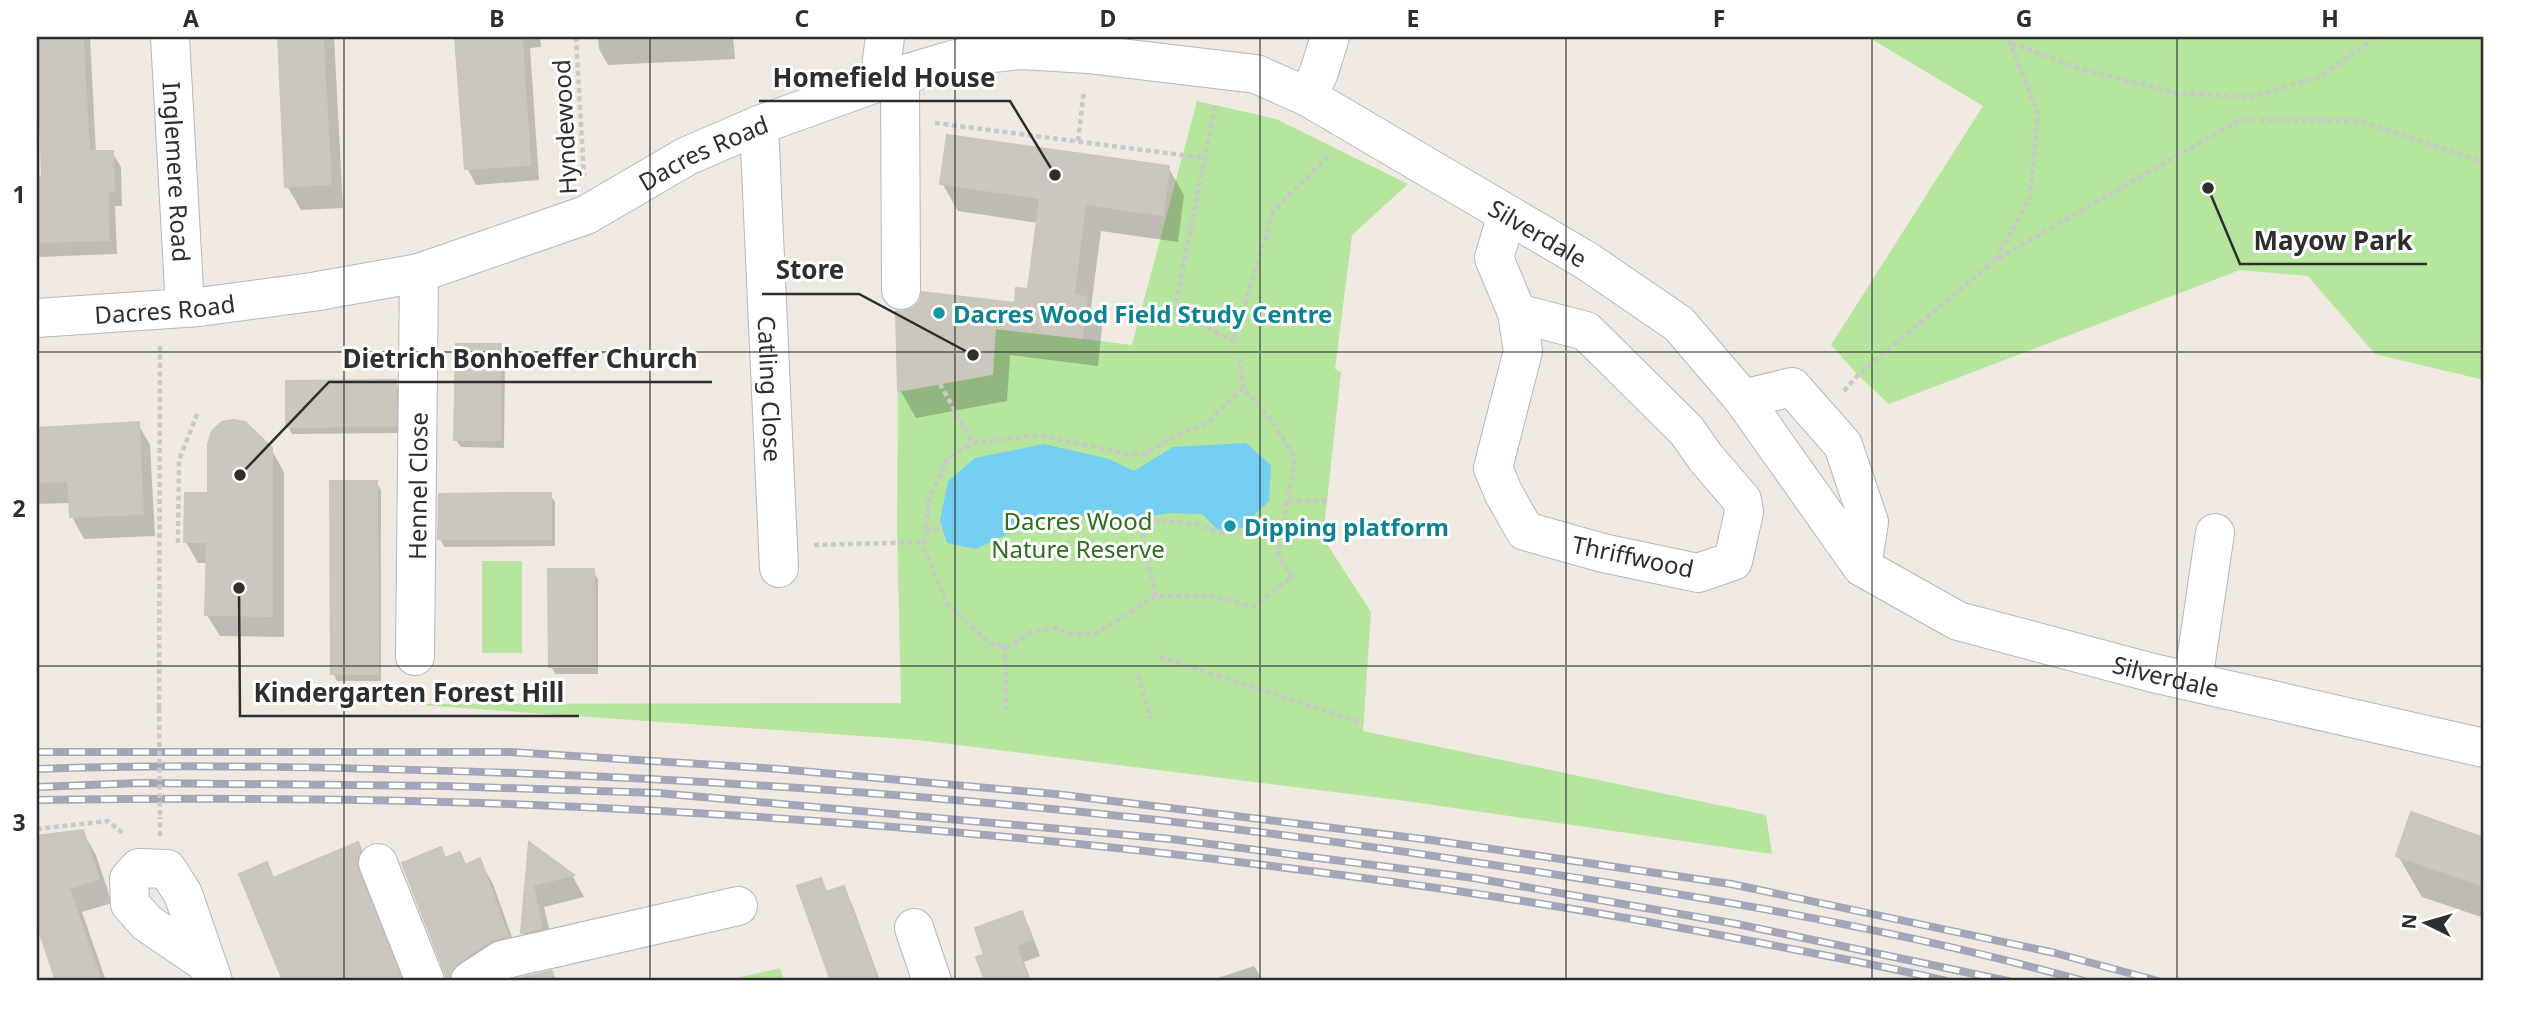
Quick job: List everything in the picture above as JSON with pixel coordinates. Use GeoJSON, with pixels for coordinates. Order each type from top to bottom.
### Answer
{"type":"FeatureCollection","features":[{"type":"Feature","properties":{"kind":"street","name":"Inglemere Road"},"geometry":{"type":"LineString","coordinates":[[170,37],[173,308]]}},
{"type":"Feature","properties":{"kind":"street"},"geometry":{"type":"LineString","coordinates":[[885,37],[889,79],[901,118],[901,290]]}},
{"type":"Feature","properties":{"kind":"street"},"geometry":{"type":"LineString","coordinates":[[1308,97],[1330,37]]}},
{"type":"Feature","properties":{"kind":"street","name":"Dacres Road"},"geometry":{"type":"LineString","coordinates":[[37,318],[173,308],[312,292],[419,273],[586,215],[687,156],[759,125],[889,79],[982,54],[1021,50],[1222,68],[1255,74],[1308,97]]}},
{"type":"Feature","properties":{"kind":"street","name":"Silverdale"},"geometry":{"type":"LineString","coordinates":[[1308,97],[1587,261],[1679,324],[1743,399],[1862,567],[1958,621],[2153,673],[2484,748]]}},
{"type":"Feature","properties":{"kind":"street","name":"Catling Close"},"geometry":{"type":"LineString","coordinates":[[759,125],[779,557]]}},
{"type":"Feature","properties":{"kind":"street","name":"Thriffwood"},"geometry":{"type":"LineString","coordinates":[[1507,215],[1494,258],[1517,313],[1523,351],[1493,468],[1525,531],[1603,553],[1698,573],[1733,561],[1744,512],[1742,500],[1686,431],[1586,331],[1517,313]]}},
{"type":"Feature","properties":{"kind":"street","name":"Hennel Close"},"geometry":{"type":"LineString","coordinates":[[415,656],[419,273]]}},
{"type":"Feature","properties":{"kind":"street"},"geometry":{"type":"LineString","coordinates":[[1743,399],[1792,387],[1843,445],[1869,522],[1862,567]]}},
{"type":"Feature","properties":{"kind":"street"},"geometry":{"type":"LineString","coordinates":[[2193,681],[2215,533]]}},
{"type":"Feature","properties":{"kind":"street"},"geometry":{"type":"LineString","coordinates":[[378,863],[425,981]]}},
{"type":"Feature","properties":{"kind":"street"},"geometry":{"type":"LineString","coordinates":[[470,981],[502,960],[738,906]]}},
{"type":"Feature","properties":{"kind":"street"},"geometry":{"type":"LineString","coordinates":[[914,928],[932,981]]}},
{"type":"Feature","properties":{"kind":"path","name":"Hyndewood"},"geometry":{"type":"LineString","coordinates":[[576,37],[586,215]]}},
{"type":"Feature","properties":{"kind":"path"},"geometry":{"type":"LineString","coordinates":[[1995,260],[2031,197],[2038,114],[2008,37]]}},
{"type":"Feature","properties":{"kind":"path"},"geometry":{"type":"LineString","coordinates":[[2011,43],[2083,70],[2177,93],[2251,97],[2322,76],[2375,37]]}},
{"type":"Feature","properties":{"kind":"path"},"geometry":{"type":"LineString","coordinates":[[1078,141],[1088,54]]}},
{"type":"Feature","properties":{"kind":"path"},"geometry":{"type":"LineString","coordinates":[[1222,68],[1174,312],[1234,341],[1273,211],[1358,128]]}},
{"type":"Feature","properties":{"kind":"path"},"geometry":{"type":"LineString","coordinates":[[901,118],[1205,158]]}},
{"type":"Feature","properties":{"kind":"path"},"geometry":{"type":"LineString","coordinates":[[1820,418],[1858,375],[1995,260],[2240,120],[2359,121],[2484,162]]}},
{"type":"Feature","properties":{"kind":"path"},"geometry":{"type":"LineString","coordinates":[[160,817],[159,708],[173,308]]}},
{"type":"Feature","properties":{"kind":"path"},"geometry":{"type":"LineString","coordinates":[[1240,358],[1243,388],[1272,421],[1295,457],[1278,555],[1292,577],[1254,607],[1211,596],[1156,596],[1097,633],[1072,635],[1056,628],[1031,632],[1010,647],[991,644],[947,604],[924,548],[929,499],[948,458],[973,443],[1039,435],[1142,455],[1206,423],[1243,388]]}},
{"type":"Feature","properties":{"kind":"path"},"geometry":{"type":"LineString","coordinates":[[940,384],[973,443]]}},
{"type":"Feature","properties":{"kind":"path"},"geometry":{"type":"LineString","coordinates":[[178,543],[179,460],[198,412]]}},
{"type":"Feature","properties":{"kind":"path"},"geometry":{"type":"LineString","coordinates":[[1288,501],[1327,501]]}},
{"type":"Feature","properties":{"kind":"path"},"geometry":{"type":"LineString","coordinates":[[1156,596],[1139,518],[1199,524],[1216,532],[1283,535]]}},
{"type":"Feature","properties":{"kind":"path"},"geometry":{"type":"LineString","coordinates":[[926,531],[942,527]]}},
{"type":"Feature","properties":{"kind":"path"},"geometry":{"type":"LineString","coordinates":[[779,557],[925,542]]}},
{"type":"Feature","properties":{"kind":"path"},"geometry":{"type":"LineString","coordinates":[[1005,646],[1006,709]]}},
{"type":"Feature","properties":{"kind":"path"},"geometry":{"type":"LineString","coordinates":[[1160,657],[1363,723]]}},
{"type":"Feature","properties":{"kind":"path"},"geometry":{"type":"LineString","coordinates":[[1138,675],[1150,719]]}},
{"type":"Feature","properties":{"kind":"path"},"geometry":{"type":"LineString","coordinates":[[37,829],[108,821],[134,841]]}},
{"type":"Feature","properties":{"kind":"green space"},"geometry":{"type":"Polygon","coordinates":[[[1868,37],[2484,37],[2484,380],[2375,354],[2308,276],[2240,270],[1889,404],[1831,345],[1983,106],[1868,37]]]}},
{"type":"Feature","properties":{"kind":"green space","name":"Dacres Wood Nature Reserve"},"geometry":{"type":"Polygon","coordinates":[[[1197,101],[1276,119],[1408,184],[1352,235],[1335,369],[1341,372],[1323,538],[1371,612],[1363,731],[1766,815],[1772,854],[1406,801],[918,740],[405,704],[901,703],[897,527],[898,391],[991,374],[995,328],[1132,345],[1197,101]]]}},
{"type":"Feature","properties":{"kind":"green space"},"geometry":{"type":"Polygon","coordinates":[[[482,561],[522,561],[522,653],[482,653],[482,561]]]}},
{"type":"Feature","properties":{"kind":"green space"},"geometry":{"type":"Polygon","coordinates":[[[780,968],[784,981],[724,981],[780,968]]]}},
{"type":"Feature","properties":{"kind":"water"},"geometry":{"type":"Polygon","coordinates":[[[1246,443],[1271,465],[1269,501],[1242,528],[1218,530],[1202,514],[1170,513],[1139,518],[1087,515],[1038,520],[976,549],[947,543],[940,521],[948,481],[975,458],[1044,444],[1109,459],[1134,471],[1173,447],[1246,443]]]}},
{"type":"Feature","properties":{"kind":"building"},"geometry":{"type":"Polygon","coordinates":[[[37,37],[83,37],[89,151],[113,151],[114,191],[108,192],[109,240],[37,242],[37,177],[42,177],[37,37]]]}},
{"type":"Feature","properties":{"kind":"building"},"geometry":{"type":"Polygon","coordinates":[[[278,37],[323,37],[331,184],[285,187],[278,37]]]}},
{"type":"Feature","properties":{"kind":"building"},"geometry":{"type":"Polygon","coordinates":[[[455,37],[522,37],[530,165],[465,169],[455,37]]]}},
{"type":"Feature","properties":{"kind":"building"},"geometry":{"type":"Polygon","coordinates":[[[947,135],[1169,166],[1163,215],[1085,204],[1074,295],[1087,297],[1082,338],[995,328],[992,374],[898,391],[896,311],[913,308],[920,301],[922,292],[1015,303],[1016,288],[1028,289],[1040,198],[940,184],[947,135]]]}},
{"type":"Feature","properties":{"kind":"building"},"geometry":{"type":"Polygon","coordinates":[[[456,344],[501,344],[501,440],[454,440],[456,344]]]}},
{"type":"Feature","properties":{"kind":"building"},"geometry":{"type":"Polygon","coordinates":[[[396,380],[396,426],[286,427],[286,381],[396,380]]]}},
{"type":"Feature","properties":{"kind":"building"},"geometry":{"type":"Polygon","coordinates":[[[139,422],[143,514],[70,517],[68,481],[37,482],[37,428],[139,422]]]}},
{"type":"Feature","properties":{"kind":"building"},"geometry":{"type":"Polygon","coordinates":[[[222,422],[245,422],[272,448],[272,616],[205,615],[207,542],[184,542],[185,493],[208,493],[208,444],[212,431],[222,422]]]}},
{"type":"Feature","properties":{"kind":"building"},"geometry":{"type":"Polygon","coordinates":[[[330,481],[377,481],[378,674],[331,674],[330,481]]]}},
{"type":"Feature","properties":{"kind":"building"},"geometry":{"type":"Polygon","coordinates":[[[551,493],[551,539],[438,539],[439,494],[551,493]]]}},
{"type":"Feature","properties":{"kind":"building"},"geometry":{"type":"Polygon","coordinates":[[[548,569],[594,569],[595,667],[549,667],[548,569]]]}},
{"type":"Feature","properties":{"kind":"building"},"geometry":{"type":"Polygon","coordinates":[[[2411,812],[2484,838],[2484,886],[2396,856],[2411,812]]]}},
{"type":"Feature","properties":{"kind":"building"},"geometry":{"type":"Polygon","coordinates":[[[83,830],[99,879],[69,888],[101,981],[56,981],[37,925],[37,836],[83,830]]]}},
{"type":"Feature","properties":{"kind":"building"},"geometry":{"type":"Polygon","coordinates":[[[358,842],[361,849],[357,859],[358,871],[402,981],[283,981],[239,874],[267,862],[273,878],[358,842]]]}},
{"type":"Feature","properties":{"kind":"building"},"geometry":{"type":"Polygon","coordinates":[[[529,842],[574,875],[533,885],[542,928],[521,933],[529,842]]]}},
{"type":"Feature","properties":{"kind":"building"},"geometry":{"type":"Polygon","coordinates":[[[441,847],[445,858],[460,852],[465,865],[480,858],[508,936],[490,941],[458,963],[451,971],[448,981],[402,863],[441,847]]]}},
{"type":"Feature","properties":{"kind":"building"},"geometry":{"type":"Polygon","coordinates":[[[821,878],[826,892],[844,886],[878,981],[831,981],[797,886],[821,878]]]}},
{"type":"Feature","properties":{"kind":"building"},"geometry":{"type":"Polygon","coordinates":[[[1022,911],[1032,940],[1016,945],[1029,981],[985,981],[976,957],[984,955],[975,928],[1022,911]]]}},
{"type":"Feature","properties":{"kind":"building"},"geometry":{"type":"Polygon","coordinates":[[[552,971],[555,981],[509,981],[511,980],[552,971]]]}},
{"type":"Feature","properties":{"kind":"railway"},"geometry":{"type":"LineString","coordinates":[[37,752],[510,752],[779,769],[1055,794],[1431,840],[1731,884],[2055,953],[2158,981]]}},
{"type":"Feature","properties":{"kind":"railway"},"geometry":{"type":"LineString","coordinates":[[37,769],[216,766],[634,778],[875,794],[1115,815],[1354,845],[1781,912],[1933,943],[2084,981]]}},
{"type":"Feature","properties":{"kind":"railway"},"geometry":{"type":"LineString","coordinates":[[37,787],[140,783],[445,786],[658,793],[1171,839],[1474,878],[1737,924],[2008,981]]}},
{"type":"Feature","properties":{"kind":"railway"},"geometry":{"type":"LineString","coordinates":[[37,800],[370,800],[591,807],[1029,839],[1247,863],[1511,899],[1715,934],[1946,981]]}},
{"type":"Feature","properties":{"kind":"place","name":"Homefield House"},"geometry":{"type":"Point","coordinates":[1055,175]}},
{"type":"Feature","properties":{"kind":"place","name":"Mayow Park"},"geometry":{"type":"Point","coordinates":[2208,188]}},
{"type":"Feature","properties":{"kind":"place","name":"Dacres Wood Field Study Centre"},"geometry":{"type":"Point","coordinates":[939,313]}},
{"type":"Feature","properties":{"kind":"place","name":"Store"},"geometry":{"type":"Point","coordinates":[973,355]}},
{"type":"Feature","properties":{"kind":"place","name":"Dietrich Bonhoeffer Church"},"geometry":{"type":"Point","coordinates":[240,475]}},
{"type":"Feature","properties":{"kind":"place","name":"Dipping platform"},"geometry":{"type":"Point","coordinates":[1230,526]}},
{"type":"Feature","properties":{"kind":"place","name":"Kindergarten Forest Hill"},"geometry":{"type":"Point","coordinates":[239,588]}}]}
